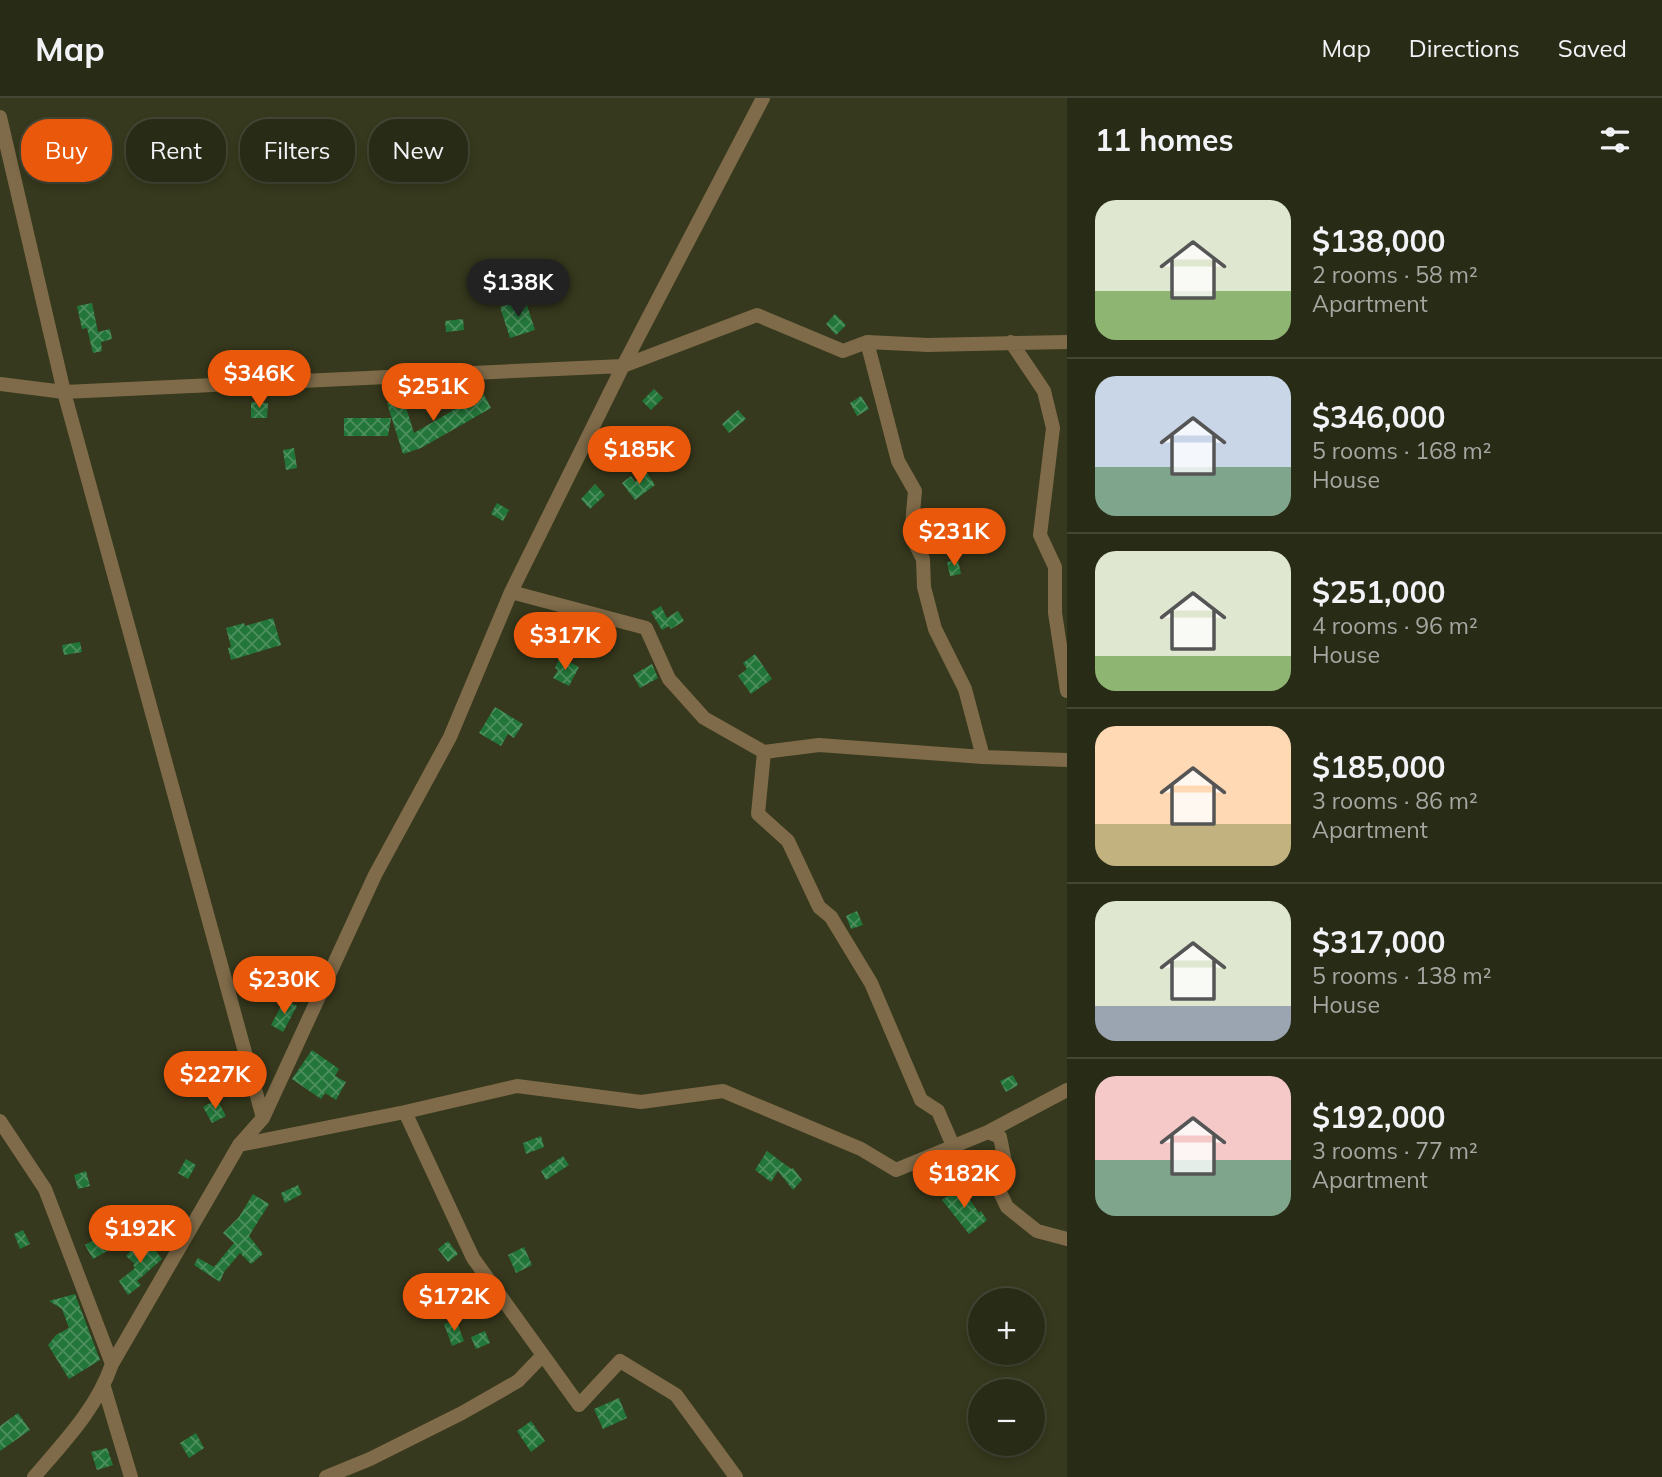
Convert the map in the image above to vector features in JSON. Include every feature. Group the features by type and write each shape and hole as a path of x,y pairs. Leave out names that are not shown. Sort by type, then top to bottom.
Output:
{"street":[{"path":"34,1477 75,1429 104,1387 112,1364 239,1145 263,1118 375,875 450,737 511,593 623,366 763,98"},
{"path":"0,117 64,392 263,1118"},
{"path":"0,384 64,392 623,366 757,315 843,351 867,342 928,345 1067,342"},
{"path":"867,342 898,461 915,491 911,536 923,559 924,587 935,629 965,689 983,757"},
{"path":"1011,342 1044,391 1053,428 1040,535 1055,567 1055,613 1067,691"},
{"path":"511,593 646,628 670,680 704,718 764,752 820,746 1067,760"},
{"path":"764,752 758,814 788,841 819,907 831,917 871,983 921,1100 938,1111 954,1148"},
{"path":"239,1145 405,1112 517,1086 641,1102 723,1091 861,1149 895,1170 954,1148 1067,1090"},
{"path":"405,1112 473,1258 579,1405 620,1361 676,1395 736,1477"},
{"path":"0,1121 45,1189 112,1364"},
{"path":"988,1132 1000,1137 1004,1162 998,1188 1007,1207 1037,1231 1067,1239"},
{"path":"326,1477 370,1460 462,1413 518,1381 543,1355"},
{"path":"104,1387 131,1477"}],"building":[{"path":"525,299 535,330 510,338 500,307"},
{"path":"92,303 98,332 110,329 112,339 101,342 102,351 93,353 87,328 82,329 77,306"},
{"path":"835,314 846,325 836,335 826,324"},
{"path":"463,319 464,330 446,332 445,321"},
{"path":"654,389 663,398 651,410 642,401"},
{"path":"483,393 491,408 421,448 403,454 387,403 403,398 414,433"},
{"path":"861,396 869,409 857,416 850,403"},
{"path":"251,402 268,403 267,418 251,418"},
{"path":"738,410 746,419 729,433 722,424"},
{"path":"344,418 391,418 388,436 344,436"},
{"path":"294,448 297,468 286,470 283,450"},
{"path":"647,473 655,485 635,500 622,483 631,476 635,482"},
{"path":"595,484 605,495 590,509 581,499"},
{"path":"497,503 509,510 503,521 491,514"},
{"path":"958,560 961,574 950,576 947,562"},
{"path":"661,606 667,618 678,611 684,621 671,629 669,626 662,630 651,612"},
{"path":"273,618 281,645 231,660 226,628"},
{"path":"80,642 82,652 64,655 62,645"},
{"path":"755,654 772,679 751,694 738,676 747,669 743,663"},
{"path":"560,657 579,667 569,686 553,678 558,670 555,668"},
{"path":"652,664 658,678 640,688 633,675"},
{"path":"495,707 523,724 514,738 508,734 501,746 479,733"},
{"path":"857,911 863,925 851,929 846,916"},
{"path":"285,999 297,1006 283,1032 271,1025"},
{"path":"312,1050 339,1069 335,1076 346,1082 336,1100 325,1093 321,1099 292,1079"},
{"path":"1013,1075 1018,1085 1006,1092 1000,1081"},
{"path":"217,1099 226,1116 212,1123 203,1107"},
{"path":"541,1136 544,1147 526,1154 523,1143"},
{"path":"767,1151 793,1168 802,1180 793,1190 778,1171 771,1182 755,1170"},
{"path":"563,1156 569,1165 546,1180 541,1171"},
{"path":"186,1159 196,1165 188,1179 178,1173"},
{"path":"86,1171 90,1186 78,1189 74,1175"},
{"path":"298,1185 302,1194 285,1203 281,1193"},
{"path":"961,1187 987,1220 969,1234 942,1200"},
{"path":"253,1194 269,1204 249,1236 263,1254 251,1264 240,1253 224,1272 220,1282 194,1265 198,1258 214,1267 234,1243 223,1233 239,1217"},
{"path":"23,1230 30,1244 20,1249 14,1234"},
{"path":"101,1236 109,1250 93,1259 85,1245"},
{"path":"140,1239 149,1247 151,1245 162,1259 137,1281 141,1285 128,1295 119,1281 135,1268 135,1264 126,1256"},
{"path":"448,1241 458,1254 448,1262 438,1249"},
{"path":"524,1247 532,1265 516,1273 508,1255"},
{"path":"75,1294 100,1360 69,1379 48,1345 56,1335 69,1328 62,1309 49,1301"},
{"path":"456,1320 464,1341 452,1346 444,1324"},
{"path":"485,1331 490,1343 476,1349 471,1337"},
{"path":"619,1398 627,1418 603,1429 594,1409"},
{"path":"18,1413 30,1430 0,1451 0,1426"},
{"path":"531,1421 545,1441 531,1452 517,1431"},
{"path":"196,1433 204,1448 189,1458 180,1443"},
{"path":"107,1448 113,1465 97,1470 91,1452"}]}
